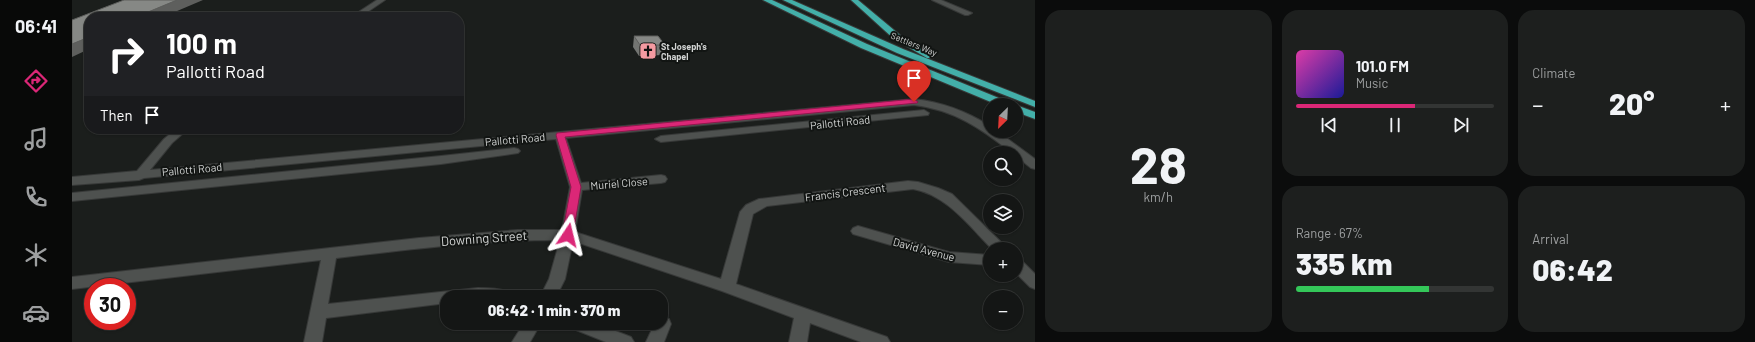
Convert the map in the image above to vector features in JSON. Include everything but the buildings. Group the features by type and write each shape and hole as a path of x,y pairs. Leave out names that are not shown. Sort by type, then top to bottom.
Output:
{"highway":[{"name":"Settlers Way","path":"786,0 888,46 1035,104"},
{"path":"854,0 897,37 915,48 974,77 1035,100"},
{"name":"Settlers Way","path":"768,1 870,48 990,98"},
{"path":"1023,111 1035,116"}],"street":[{"path":"363,12 382,0"},
{"path":"935,4 951,6 968,13"},
{"name":"Pallotti Road","path":"72,181 914,102 944,106 972,118 1035,165"},
{"path":"853,107 867,119"},
{"name":"Pallotti Road","path":"661,139 924,113"},
{"path":"701,122 712,134"},
{"path":"126,191 168,141 177,134"},
{"path":"552,290 558,279 568,235 576,187 560,135"},
{"path":"441,146 441,160"},
{"name":"Pallotti Road","path":"72,197 441,160 514,151"},
{"name":"Muriel Close","path":"576,187 661,179"},
{"name":"Francis Crescent","path":"727,287 748,212 756,205 764,202 908,185 918,186 939,192 947,197 993,242"},
{"name":"David Avenue","path":"858,231 949,257 983,259"},
{"name":"Downing Street","path":"72,283 419,243 518,235 568,235 588,240 727,287 880,342"},
{"path":"313,342 320,312 330,253"},
{"path":"1023,271 1035,283"},
{"path":"320,312 440,298"},
{"path":"798,342 803,314"},
{"path":"522,342 529,330"},
{"path":"595,330 625,342"},
{"path":"655,342 660,330"}],"place":[{"name":"St Joseph's Chapel","path":"648,51"}],"route":[{"path":"568,235 576,187 560,135 914,102"}]}
